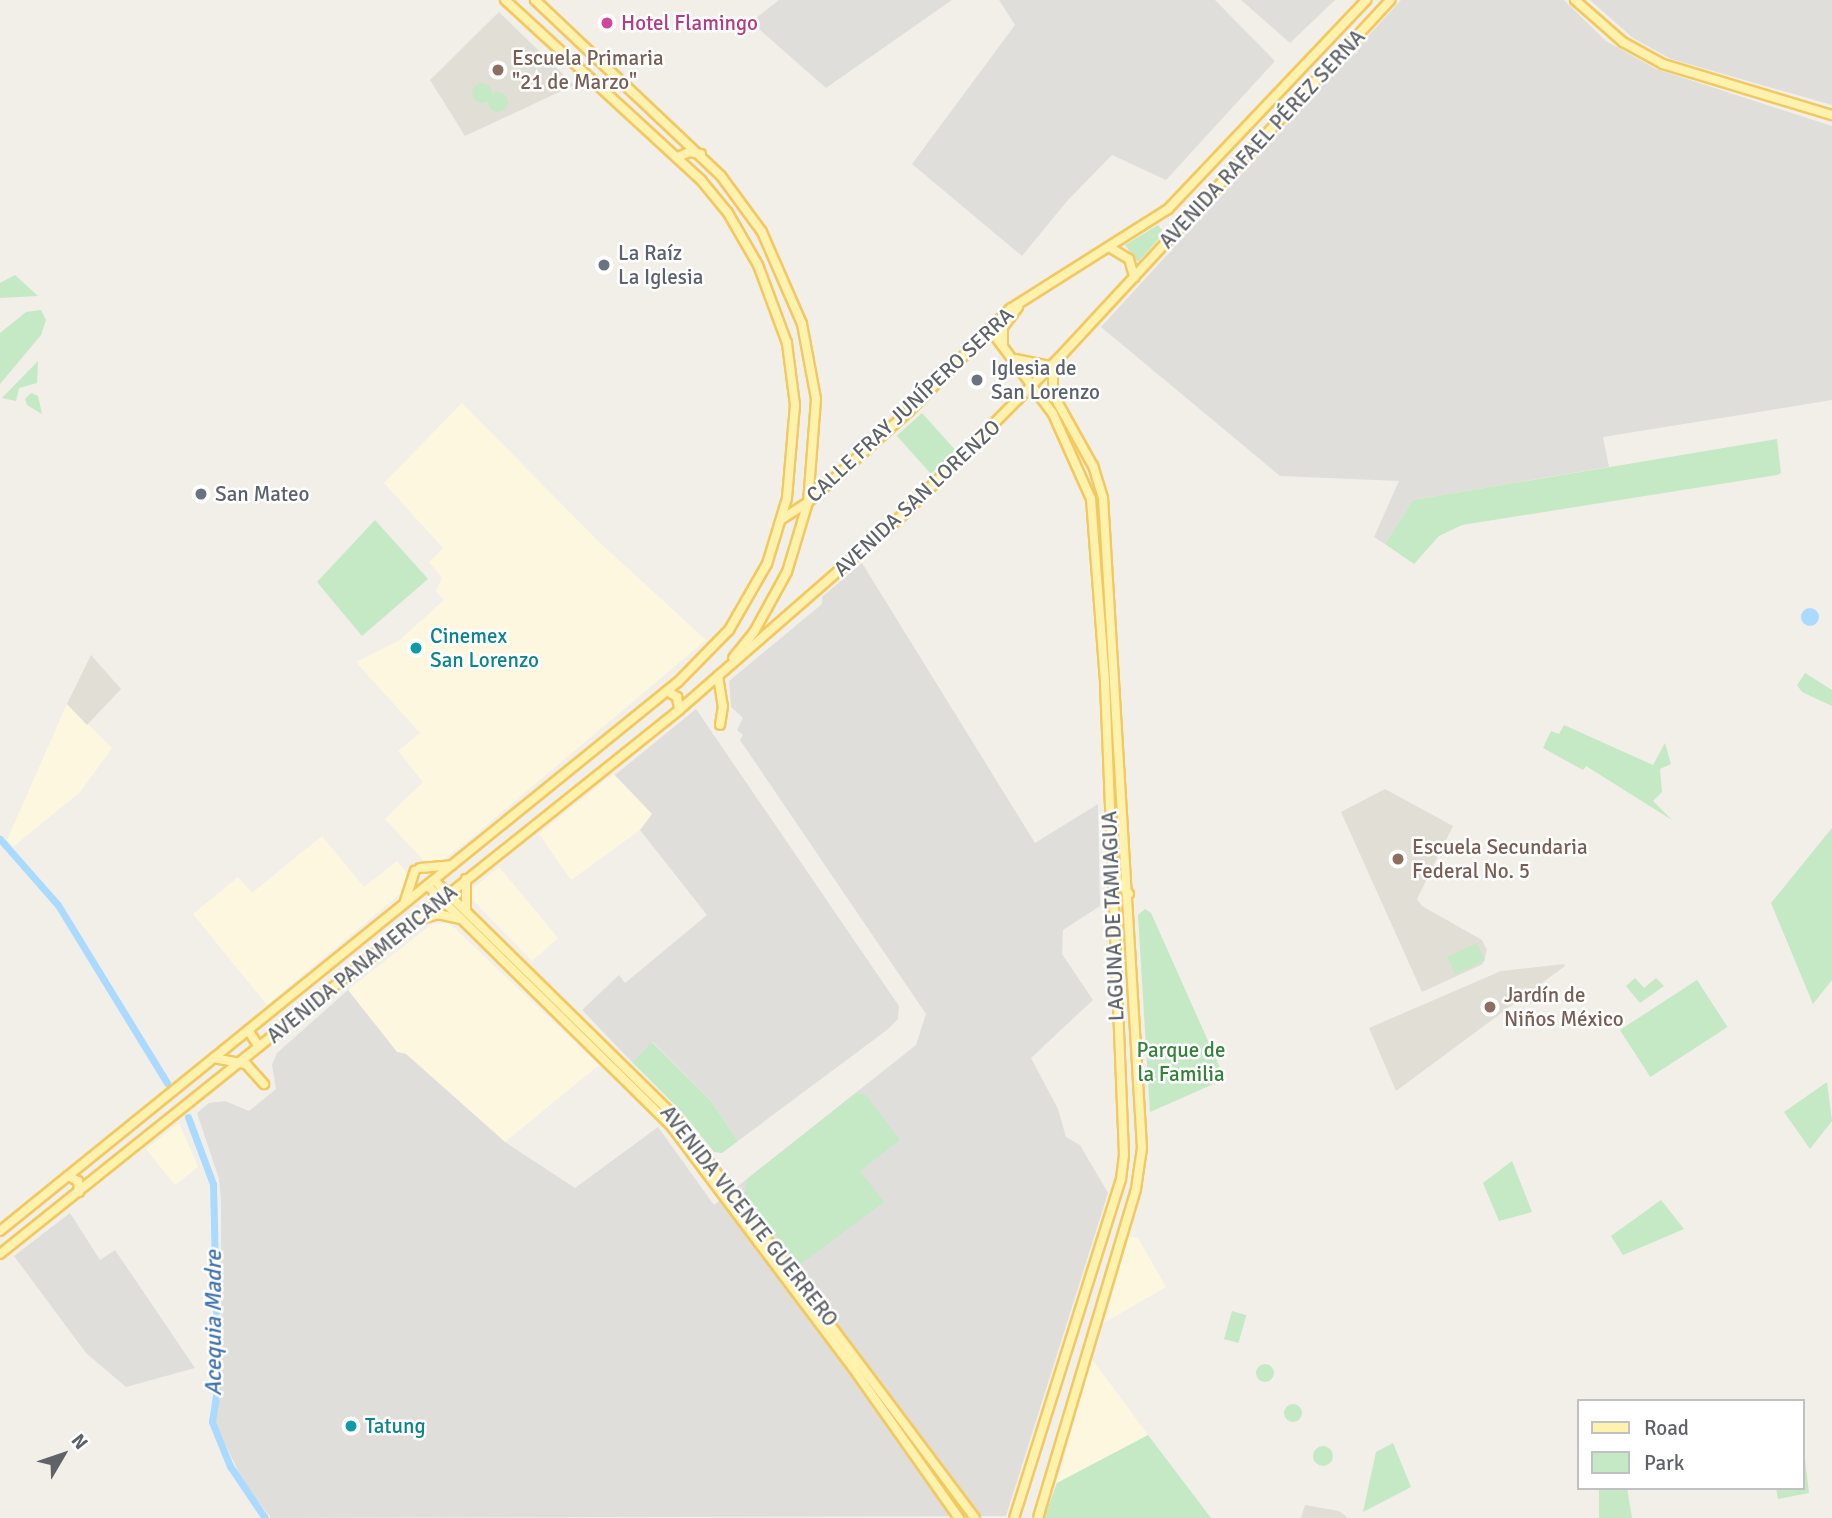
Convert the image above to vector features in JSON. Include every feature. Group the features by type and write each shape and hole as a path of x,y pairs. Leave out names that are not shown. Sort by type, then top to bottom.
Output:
{"main road":[{"name":"AVENIDA PANAMERICANA","path":"0,1231 455,865 689,672 742,611 767,565 782,519 794,430 787,343 768,287 741,233 678,157 505,0"},
{"path":"535,0 701,154 762,232 802,324 816,398 808,502 795,554 777,593 754,632 718,676 723,706 720,725"},
{"name":"AVENIDA RAFAEL PÉREZ SERNA","path":"1109,247 1158,217 1188,190 1366,0"},
{"name":"AVENIDA RAFAEL PÉREZ SERNA","path":"1134,277 1390,0"},
{"path":"1575,0 1623,42 1663,64 1832,115"},
{"path":"659,139 671,142 677,130"},
{"path":"678,157 689,152 701,154"},
{"path":"1109,247 1129,259 1134,277"},
{"name":"CALLE FRAY JUNÍPERO SERRA","path":"782,519 808,502 915,405 989,328 1027,297 1109,247"},
{"name":"AVENIDA SAN LORENZO","path":"718,676 931,489 1134,277"},
{"path":"1003,344 1003,327 1027,297"},
{"name":"LAGUNA DE TAMIAGUA","path":"989,328 1016,359 1073,452 1091,499 1105,682 1123,1167 1014,1517"},
{"path":"1016,359 1052,365"},
{"name":"LAGUNA DE TAMIAGUA","path":"1038,1518 1140,1173 1129,894 1103,498 1093,466 1053,394 1052,365"},
{"name":"AVENIDA PANAMERICANA","path":"2,1252 718,676"},
{"path":"667,691 677,697 679,710"},
{"path":"1111,845 1118,882 1129,894"},
{"path":"401,908 417,869 455,865"},
{"path":"466,879 466,910"},
{"name":"AVENIDA VICENTE GUERRERO","path":"432,883 463,920 671,1128 853,1368 959,1518"},
{"name":"AVENIDA VICENTE GUERRERO","path":"445,896 466,910 674,1116 975,1518"},
{"path":"415,922 438,914 463,920"},
{"path":"248,1030 259,1047"},
{"path":"214,1058 241,1062 264,1084"},
{"path":"68,1176 78,1181 79,1192"}],"shaded area":[{"path":"779,0 952,0 826,88 751,22"},
{"path":"999,0 1215,0 1275,61 1166,180 1112,155 1068,200 1022,256 912,164 1015,25"},
{"path":"1241,0 1335,0 1290,43"},
{"path":"1401,0 1564,0 1606,41 1656,69 1832,126 1832,400 1603,437 1609,467 1413,500 1385,544 1374,537 1399,481 1280,476 1101,327"},
{"path":"1590,0 1832,0 1832,105 1671,59 1633,38"},
{"name":"Escuela Primaria \"21 de Marzo\"","path":"499,12 574,85 465,136 430,80"},
{"path":"462,403 600,543 706,640 470,839 443,860 425,862 385,819 423,782 398,751 420,733 356,662 400,640 444,600 436,591 442,578 429,562 443,548 384,483"},
{"path":"862,563 1035,843 1098,804 1100,906 1063,930 1062,954 1093,1000 1031,1058 1058,1109 1066,1137 1080,1145 1108,1193 1006,1516 271,1518 244,1483 215,1423 221,1384 221,1202 219,1179 197,1113 209,1103 225,1101 249,1111 276,1089 272,1065 277,1053 348,990 397,1052 406,1054 505,1142 575,1188 658,1127 714,1205 916,1045 926,1014 740,740 743,735 737,730 743,718 731,707 729,681 822,604 822,597"},
{"path":"91,655 121,689 87,725 67,704"},
{"path":"67,704 112,748 80,792 13,847 7,840"},
{"path":"696,709 899,1006 898,1019 887,1030 738,1141 711,1101 653,1042 632,1062 582,1010 619,975 625,983 707,915 640,830 652,814 615,775"},
{"path":"613,774 653,814 640,830 571,880 539,834"},
{"name":"Escuela Secundaria Federal No. 5","path":"1385,789 1453,826 1417,899 1422,906 1482,940 1487,950 1483,964 1422,992 1341,812"},
{"path":"322,836 364,887 397,861 406,872 406,889 267,1005 193,914 238,877 252,893"},
{"path":"499,867 558,938 532,961 469,896 472,889"},
{"path":"449,923 599,1065 505,1142 406,1054 397,1052 348,990 432,924"},
{"path":"1565,966 1396,1091 1369,1028 1501,971"},
{"path":"179,1123 198,1167 175,1185 146,1149"},
{"path":"70,1213 100,1260 115,1250 195,1368 126,1387 86,1353 14,1256"},
{"path":"1128,1236 1138,1238 1166,1287 1105,1322"},
{"path":"1092,1359 1148,1435 1057,1483"},
{"path":"1305,1505 1339,1511 1348,1518 1301,1518"}],"green space":[{"path":"482,83 489,86 492,93 489,100 482,103 475,100 472,93 475,86"},
{"path":"498,92 505,95 508,102 505,109 498,112 491,109 488,102 491,95"},
{"path":"1158,225 1164,233 1138,262 1125,245"},
{"path":"15,275 38,296 0,298 0,283"},
{"path":"41,310 46,320 41,335 0,384 0,333 26,312"},
{"path":"38,361 37,383 19,388 16,401 2,398"},
{"path":"31,393 38,396 42,414 27,405 25,399"},
{"path":"922,413 956,451 931,474 897,436"},
{"path":"1777,439 1781,473 1777,475 1462,525 1439,536 1414,564 1385,544 1413,500"},
{"path":"375,520 428,579 362,636 317,582"},
{"path":"1805,673 1832,690 1832,706 1802,692 1797,685"},
{"path":"1564,725 1653,765 1665,743 1671,764 1660,769 1662,792 1653,801 1672,820 1586,766 1583,770 1543,748 1551,731 1559,734"},
{"path":"1832,828 1832,980 1813,1004 1771,903"},
{"name":"Parque de la Familia","path":"1145,909 1151,913 1225,1079 1150,1112 1138,915"},
{"path":"1477,943 1485,960 1455,974 1447,957"},
{"path":"1635,978 1644,988 1656,978 1664,986 1640,1003 1626,986"},
{"path":"1697,980 1727,1027 1650,1077 1620,1030"},
{"path":"652,1042 711,1101 738,1141 722,1153 714,1152 682,1112 632,1062"},
{"path":"1827,1082 1832,1121 1810,1149 1784,1112"},
{"path":"856,1093 866,1095 900,1140 860,1171 884,1202 799,1265 745,1196 747,1179"},
{"path":"1512,1161 1532,1212 1499,1221 1483,1183"},
{"path":"1661,1200 1684,1229 1623,1255 1611,1236"},
{"path":"1232,1311 1246,1315 1238,1343 1224,1339"},
{"path":"1261,1364 1269,1364 1274,1373 1272,1380 1261,1382 1256,1377 1256,1369"},
{"path":"1293,1404 1299,1407 1302,1413 1299,1419 1293,1422 1287,1419 1284,1413 1287,1407"},
{"path":"1148,1435 1211,1518 1044,1518 1057,1483"},
{"path":"1393,1443 1411,1487 1363,1512 1376,1452"},
{"path":"1323,1446 1330,1449 1333,1456 1330,1463 1323,1466 1316,1463 1313,1456 1316,1449"},
{"path":"1804,1451 1809,1493 1778,1499 1776,1490 1804,1490"},
{"path":"1599,1490 1627,1490 1632,1518 1599,1518"}],"water":[{"path":"1810,608 1816,611 1819,617 1816,623 1810,626 1804,623 1801,617 1804,611"}],"waterway":[{"name":"Acequia Madre","path":"0,839 58,905 167,1083"},
{"name":"Acequia Madre","path":"188,1117 213,1184 218,1382 212,1422 230,1466 265,1518"}],"place":[{"name":"Hotel Flamingo","path":"607,23"},
{"name":"Escuela Primaria \"21 de Marzo\"","path":"498,70"},
{"name":"La Raíz La Iglesia","path":"604,265"},
{"name":"Iglesia de San Lorenzo","path":"977,380"},
{"name":"San Mateo","path":"201,494"},
{"name":"Cinemex San Lorenzo","path":"416,648"},
{"name":"Escuela Secundaria Federal No. 5","path":"1398,859"},
{"name":"Jardín de Niños México","path":"1490,1007"},
{"name":"Tatung","path":"351,1426"}]}
